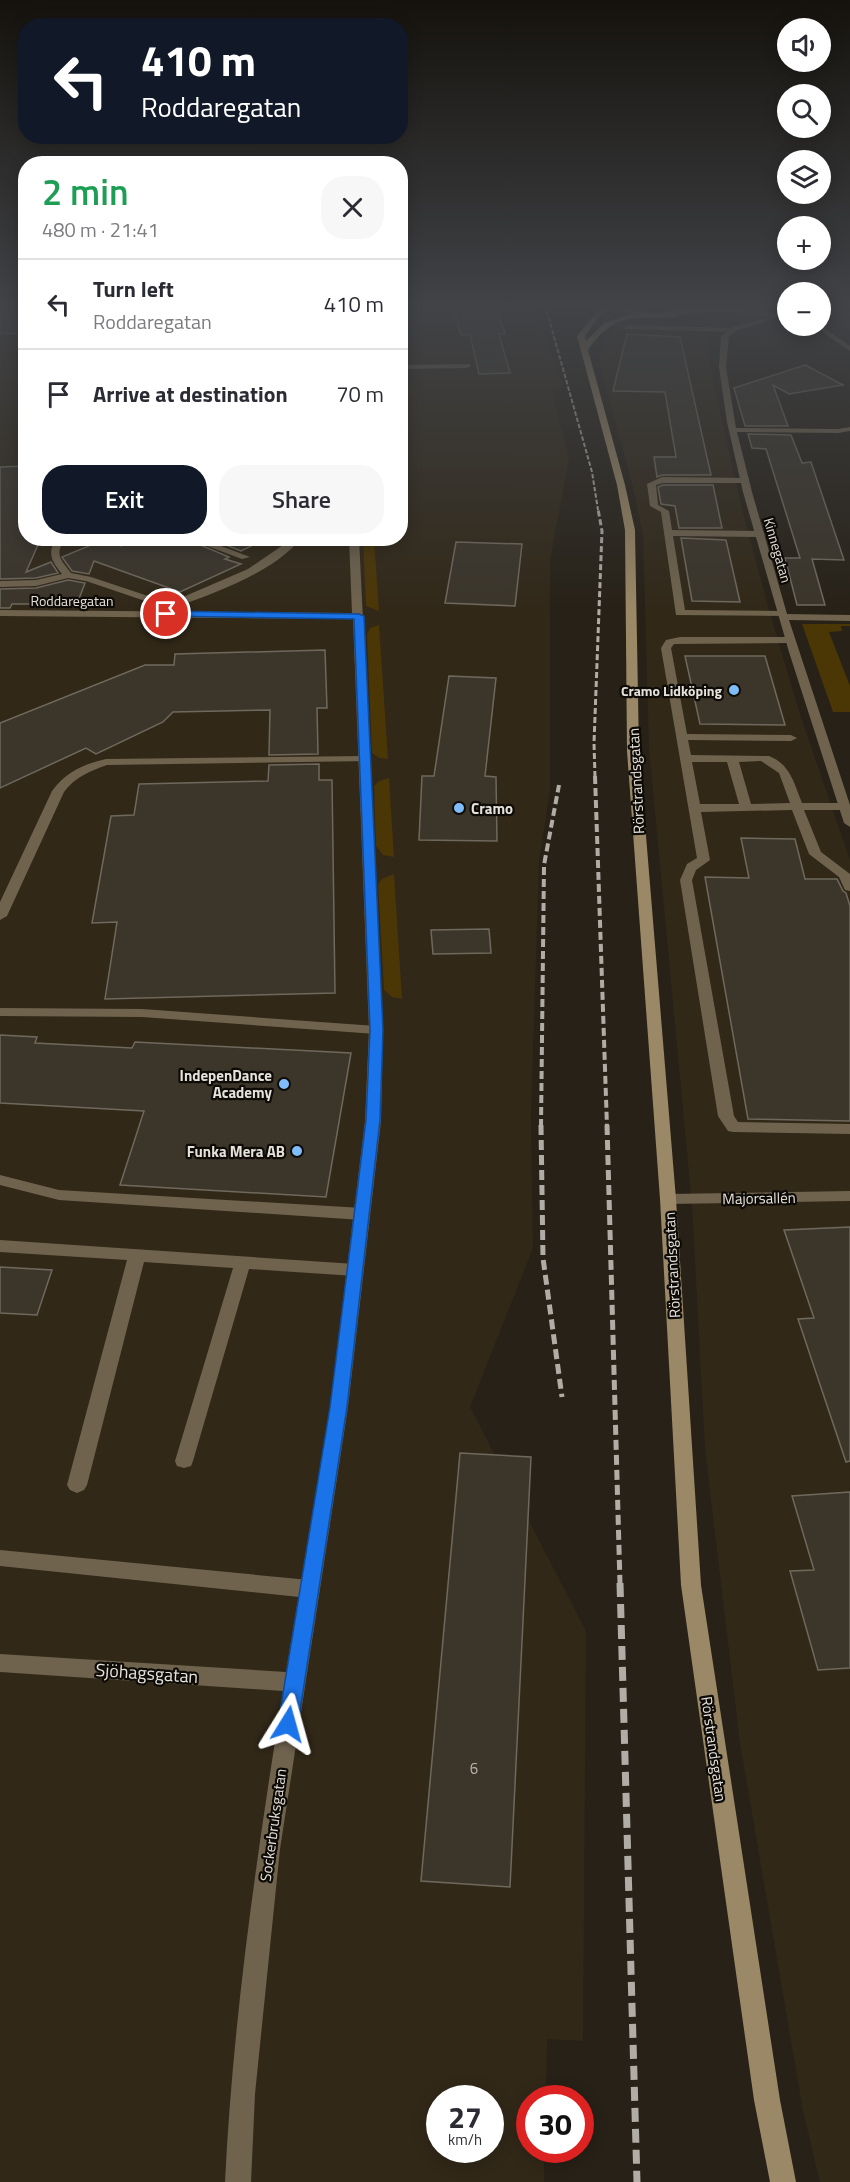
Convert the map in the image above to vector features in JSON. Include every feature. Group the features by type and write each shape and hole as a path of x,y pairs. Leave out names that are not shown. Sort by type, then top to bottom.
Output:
{"main road":[{"name":"Rörstrandsgatan","path":"600,407 630,530 633,751 668,1199 691,1585 767,2100 783,2182"}],"street":[{"name":"Kinnegatan","path":"729,407 782,616 850,823"},
{"path":"734,430 838,431 850,429"},
{"path":"838,431 850,438"},
{"path":"746,480 655,481 651,484 654,506 665,511 680,613 850,618"},
{"path":"668,532 760,534"},
{"path":"56,546 55,558 68,575"},
{"path":"213,546 245,557"},
{"path":"0,584 36,583 68,575 88,579 168,610 256,566 288,546"},
{"name":"Sockerbruksgatan","path":"238,2182 242,2094 253,1976 294,1682 339,1407 373,1120 376,1030 355,546"},
{"name":"Roddaregatan","path":"0,613 168,610 359,616"},
{"path":"790,640 670,642 666,648 704,860 695,863 688,870 686,880 726,1116 733,1127 850,1129"},
{"path":"682,737 791,738"},
{"path":"732,758 746,808"},
{"path":"0,916 58,791 67,777 83,770 106,762 365,759"},
{"path":"686,759 770,760 784,772 815,854 844,875 850,887"},
{"path":"695,808 844,807"},
{"path":"0,1012 142,1013 376,1030"},
{"path":"0,1180 59,1195 362,1214"},
{"name":"Majorsallén","path":"668,1199 850,1196"},
{"path":"0,1246 355,1270"},
{"path":"76,1485 137,1255"},
{"path":"184,1461 243,1262"},
{"path":"0,1558 309,1589"},
{"name":"Sjöhagsgatan","path":"0,1663 294,1682"}],"shaded area":[{"path":"0,407 18,407 18,546 408,546 408,407 556,407 569,459 550,560 550,791 539,861 531,1116 533,1248 470,1407 586,1631 583,2041 547,2039 546,2085 516,2085 516,2163 544,2163 544,2182 0,2182"},
{"path":"611,407 719,407 743,513 771,617 800,714 850,860 850,2182 820,2182 803,2111 740,1743 705,1449 692,1205 649,748 643,535"},
{"path":"363,546 374,546 379,611 366,606"},
{"path":"802,624 850,624 850,626 841,626 842,631 829,632 850,686 850,712 833,712"},
{"path":"379,625 388,759 379,758 372,753 367,634 370,628"},
{"path":"389,778 394,857 383,855 376,846 374,786 379,781"},
{"path":"394,874 402,999 392,997 384,990 378,884 382,879"}],"building":[{"path":"668,407 696,407 711,475 662,475 657,477 654,457 676,457"},
{"path":"739,407 781,407 788,426 745,426"},
{"path":"748,434 791,435 802,463 811,462 844,560 812,559 825,605 797,605 785,558 800,558 766,449 752,448"},
{"path":"18,466 18,546 37,546 26,572 51,562 58,573 36,578 0,579 0,467"},
{"path":"663,485 713,485 722,528 679,528 675,506 661,504 658,487"},
{"path":"681,538 726,540 740,602 692,601"},
{"path":"456,542 522,544 515,606 445,603"},
{"path":"89,546 203,546 229,557 225,559 241,564 180,592 94,561 89,574 72,571 62,557"},
{"path":"228,546 251,546 241,551"},
{"path":"68,580 85,583 77,604 12,604 10,608 0,608 0,589 36,588"},
{"path":"325,650 327,708 317,708 318,754 269,755 270,710 173,712 163,722 96,754 86,748 0,788 0,723 145,665 174,665 175,654"},
{"name":"Cramo Lidköping","path":"685,656 765,656 785,725 700,724"},
{"path":"449,676 496,678 485,776 496,777 497,841 419,840 422,776 434,776"},
{"path":"319,764 319,780 332,780 335,993 105,999 117,922 92,923 111,816 134,815 139,784 268,781 269,765"},
{"path":"741,838 795,839 805,879 837,879 846,893 850,906 850,1121 748,1119 705,877 749,878"},
{"path":"489,929 491,953 433,954 431,930"},
{"path":"0,1035 37,1037 35,1043 132,1048 135,1042 351,1053 326,1197 120,1185 144,1111 0,1103"},
{"path":"850,1227 850,1461 846,1462 798,1319 814,1318 784,1230"},
{"path":"0,1267 52,1270 37,1315 0,1313"},
{"path":"460,1453 531,1457 510,1887 421,1881"},
{"path":"850,1492 850,1668 818,1670 790,1571 814,1570 792,1496"}],"railway":[{"path":"574,407 592,472 598,510"},
{"path":"595,777 594,743 602,531 598,509"},
{"path":"595,776 607,1127"},
{"path":"541,1126 544,865 559,785"},
{"path":"607,1125 620,1584"},
{"path":"541,1126 543,1258 562,1397"},
{"path":"620,1583 637,2182"}],"place":[{"name":"Cramo Lidköping","path":"734,690"},
{"name":"Cramo","path":"459,808"},
{"name":"IndepenDance Academy","path":"284,1084"},
{"name":"Funka Mera AB","path":"297,1151"}],"route":[{"path":"166,614 359,616 376,1030 373,1120 339,1407 288,1724"}]}
